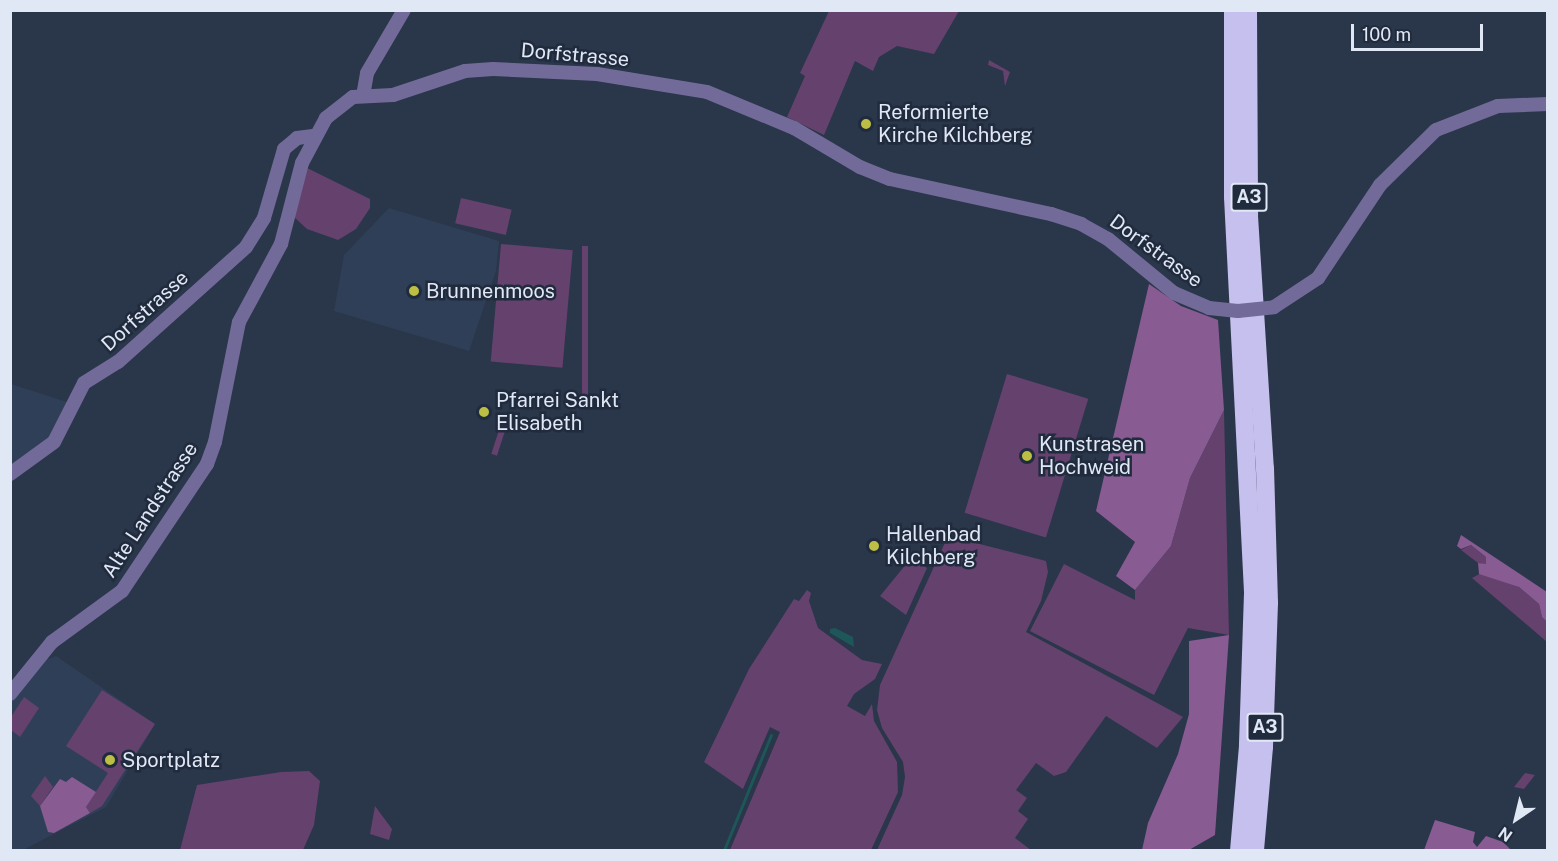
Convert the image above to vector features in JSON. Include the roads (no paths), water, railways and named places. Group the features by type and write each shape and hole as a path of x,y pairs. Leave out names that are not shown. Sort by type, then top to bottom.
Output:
{"highway":[{"name":"A3","path":"1233,10 1233,196 1252,559 1251,680 1239,850"},
{"name":"A3","path":"1248,10 1249,216 1269,582 1265,726 1255,850"},
{"path":"1232,850 1243,806"}],"street":[{"path":"363,96 367,73 404,10"},
{"name":"Dorfstrasse","path":"10,474 54,442 84,383 118,362 246,247 264,218 284,149 297,138 313,136 339,105 363,96 393,95 465,71 494,69 597,74 707,92 794,128 860,167 890,179 1051,214 1081,224 1108,239 1174,292 1209,308 1238,311 1274,307 1318,278 1380,184 1436,130 1498,106 1548,104"},
{"name":"Alte Landstrasse","path":"10,694 52,642 122,591 207,464 215,442 239,322 281,244 297,177 313,136"}],"waterway":[{"path":"724,850 771,735"}],"place":[{"name":"Reformierte Kirche Kilchberg","path":"866,124"},
{"name":"Brunnenmoos","path":"414,291"},
{"name":"Pfarrei Sankt Elisabeth","path":"484,412"},
{"name":"Kunstrasen Hochweid","path":"1027,456"},
{"name":"Hallenbad Kilchberg","path":"874,546"},
{"name":"Sportplatz","path":"110,760"}]}
